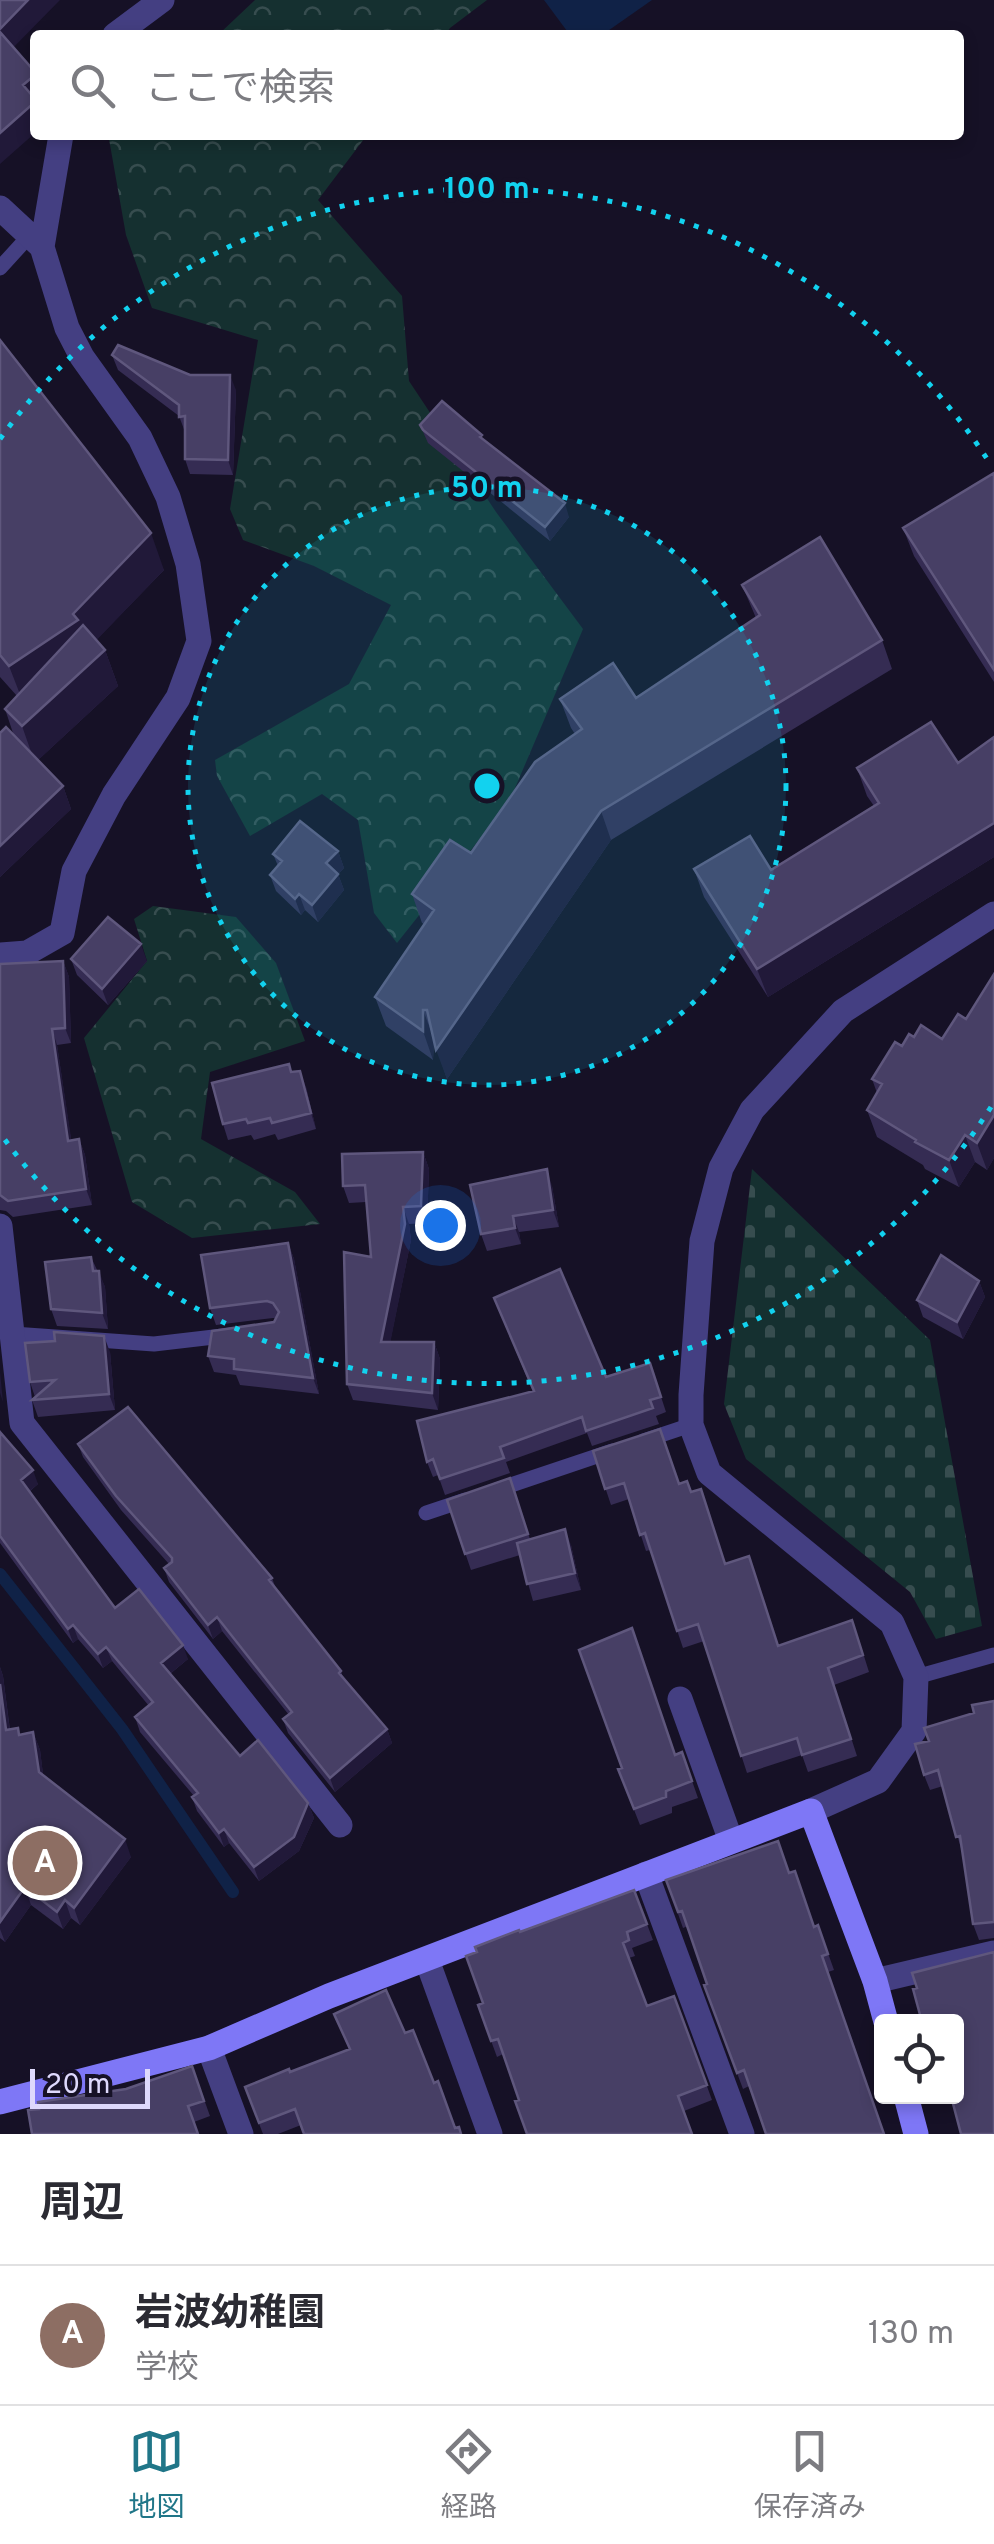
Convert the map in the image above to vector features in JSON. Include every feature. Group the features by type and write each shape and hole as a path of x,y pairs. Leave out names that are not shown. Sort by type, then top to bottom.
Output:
{"street":[{"path":"122,30 162,0"},
{"path":"36,241 60,140"},
{"path":"0,208 36,241 67,328 82,357 140,438 168,497 188,564 199,641 178,698 114,795 74,871 62,933 27,952 0,955"},
{"path":"0,2102 209,2048 329,1996 811,1812 878,1780 914,1731 916,1677 892,1622 709,1472 692,1425 691,1395 702,1241 721,1168 752,1110 843,1011 994,914"},
{"path":"0,1226 22,1423 340,1824"},
{"path":"680,1699 731,1841"},
{"path":"811,1812 884,2014"},
{"path":"646,1874 742,2134"},
{"path":"875,1981 994,1953"},
{"path":"427,1960 490,2134"},
{"path":"209,2048 241,2134"},
{"path":"908,2104 916,2134"}],"lane":[{"path":"0,268 36,241"},
{"path":"14,1334 154,1344 240,1334"},
{"path":"426,1514 692,1425"},
{"path":"916,1677 994,1655"}],"green space":[{"path":"255,0 487,0 449,30 223,30"},
{"path":"109,140 363,140 318,200 402,296 409,381 496,512 583,629 509,802 397,943 374,913 358,820 322,794 250,836 217,776 215,760 349,684 391,605 314,566 243,540 230,509 258,340 152,308 126,235"},
{"path":"153,906 236,917 276,963 305,1041 210,1072 201,1139 295,1192 320,1224 192,1238 132,1202 84,1038 147,961 134,919"},
{"path":"752,1169 930,1340 982,1626 936,1639 910,1592 746,1459 724,1404"}],"water":[{"path":"544,0 652,0 609,30 566,30"}],"building":[{"path":"0,0 28,0 0,29"},
{"path":"0,32 30,66 30,79 23,85 30,93 30,106 0,133"},
{"path":"0,340 151,533 73,614 78,620 9,666 0,655"},
{"path":"118,345 190,375 230,375 228,460 185,459 185,416 179,417 179,405 112,355"},
{"path":"442,401 480,437 565,503 545,527 423,430 420,425"},
{"path":"994,473 994,670 903,528"},
{"path":"820,537 882,640 601,811 436,1050 427,1010 423,1010 423,1031 375,997 434,910 412,894 450,840 471,853 535,762 582,729 560,699 613,663 636,698 760,615 742,585"},
{"path":"83,625 105,650 22,726 5,709"},
{"path":"931,722 958,763 994,737 994,823 757,969 694,869 750,836 771,870 879,803 857,768"},
{"path":"6,727 63,786 0,846 0,733"},
{"path":"300,821 338,851 326,863 338,874 312,905 299,894 295,899 270,875 282,861 273,854"},
{"path":"108,917 141,944 102,989 71,959"},
{"path":"63,961 65,1028 52,1029 68,1141 79,1139 86,1189 8,1201 0,1195 0,964"},
{"path":"994,974 994,1115 977,1143 965,1135 949,1160 867,1110 882,1084 872,1079 895,1042 902,1046 921,1025 942,1039 958,1014 966,1019"},
{"path":"289,1064 291,1072 300,1071 311,1113 272,1123 270,1118 223,1124 212,1083"},
{"path":"423,1152 421,1206 403,1207 405,1224 381,1342 434,1342 432,1393 347,1384 344,1252 371,1257 365,1185 343,1186 342,1154"},
{"path":"547,1169 553,1210 513,1216 515,1228 481,1234 470,1185"},
{"path":"288,1243 313,1378 234,1369 234,1359 208,1356 212,1331 274,1322 279,1312 267,1301 210,1308 201,1255"},
{"path":"941,1255 979,1281 957,1322 917,1300"},
{"path":"91,1257 93,1271 99,1271 102,1313 51,1309 45,1262"},
{"path":"560,1269 606,1377 650,1363 661,1397 650,1400 653,1408 586,1431 582,1417 500,1447 504,1458 440,1479 433,1459 427,1462 417,1421 534,1391 494,1298"},
{"path":"54,1332 104,1336 109,1394 32,1400 55,1380 30,1382 25,1343 55,1341"},
{"path":"128,1407 272,1578 269,1580 339,1673 387,1729 330,1778 283,1719 292,1712 217,1617 208,1625 164,1568 172,1558 116,1496 78,1444"},
{"path":"660,1429 679,1484 687,1481 691,1492 701,1489 725,1564 749,1556 778,1646 852,1620 863,1655 828,1668 851,1739 802,1755 797,1738 741,1756 698,1624 677,1631 624,1483 605,1489 593,1451"},
{"path":"0,1432 33,1470 21,1480 115,1608 139,1589 183,1645 161,1663 240,1756 258,1740 308,1803 294,1837 254,1867 224,1829 219,1833 192,1797 198,1793 135,1717 153,1702 106,1647 98,1654 73,1625 68,1629 0,1536"},
{"path":"510,1478 528,1534 465,1554 447,1500"},
{"path":"565,1529 575,1573 527,1584 517,1543"},
{"path":"632,1628 675,1755 682,1752 692,1781 666,1791 666,1797 634,1809 579,1650"},
{"path":"0,1684 6,1730 18,1728 19,1735 33,1732 39,1772 125,1839 74,1908 65,1900 57,1912 25,1887 0,1922"},
{"path":"994,1701 994,1922 973,1924 960,1836 956,1837 938,1770 924,1775 915,1744 929,1741 924,1728 974,1713 972,1705"},
{"path":"778,1841 789,1873 795,1871 814,1927 818,1925 828,1954 822,1956 884,2134 766,2134 744,2070 737,2073 682,1911 678,1912 666,1880"},
{"path":"634,1890 647,1924 627,1932 629,1940 623,1943 647,2006 674,1996 707,2085 678,2096 692,2134 527,2134 498,2039 491,2041 478,2005 483,2003 466,1956 477,1952 475,1947"},
{"path":"994,1952 994,2134 961,2134 953,2104 964,2104 964,2014 920,2014 912,1973"},
{"path":"386,1990 405,2033 413,2030 434,2083 438,2081 455,2128 459,2127 461,2134 304,2134 295,2109 259,2123 245,2087 350,2049 334,2014"},
{"path":"192,2066 204,2101 188,2106 198,2134 32,2134 28,2110 39,2109 38,2102 126,2089"}],"waterway":[{"path":"0,1574 122,1729 233,1892"}],"place":[{"name":"岩波幼稚園","path":"45,1863"}]}
